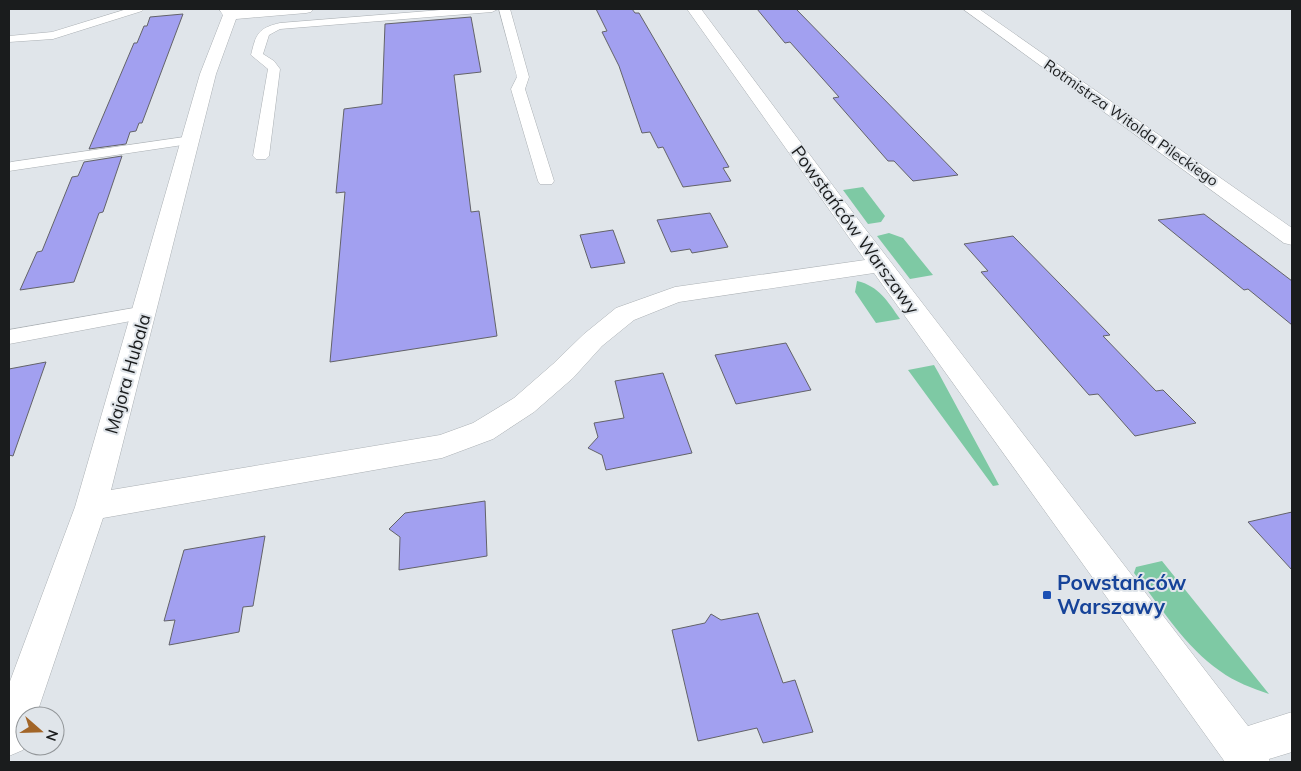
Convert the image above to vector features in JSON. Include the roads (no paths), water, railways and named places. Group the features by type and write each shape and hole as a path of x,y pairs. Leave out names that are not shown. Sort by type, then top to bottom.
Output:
{"street":[{"path":"228,12 306,9"},
{"name":"Powstańców Warszawy","path":"694,9 880,266 1246,755"},
{"name":"Rotmistrza Witolda Pileckiego","path":"970,9 1292,238"},
{"name":"Majora Hubala","path":"9,736 18,688 91,507 146,312 208,74 228,12"},
{"path":"91,507 442,446 483,431 524,405 563,371 592,340 625,314 675,295 880,266"},
{"path":"1246,755 1292,732"}],"lane":[{"path":"9,39 53,35 138,9"},
{"path":"306,24 316,9"},
{"path":"261,156 274,69 257,55 261,35 271,28 492,9"},
{"path":"504,9 523,76 518,89 546,182"},
{"path":"11,167 191,140"},
{"path":"9,337 146,312"}],"place":[{"name":"Powstańców Warszawy","path":"1047,595"}]}
